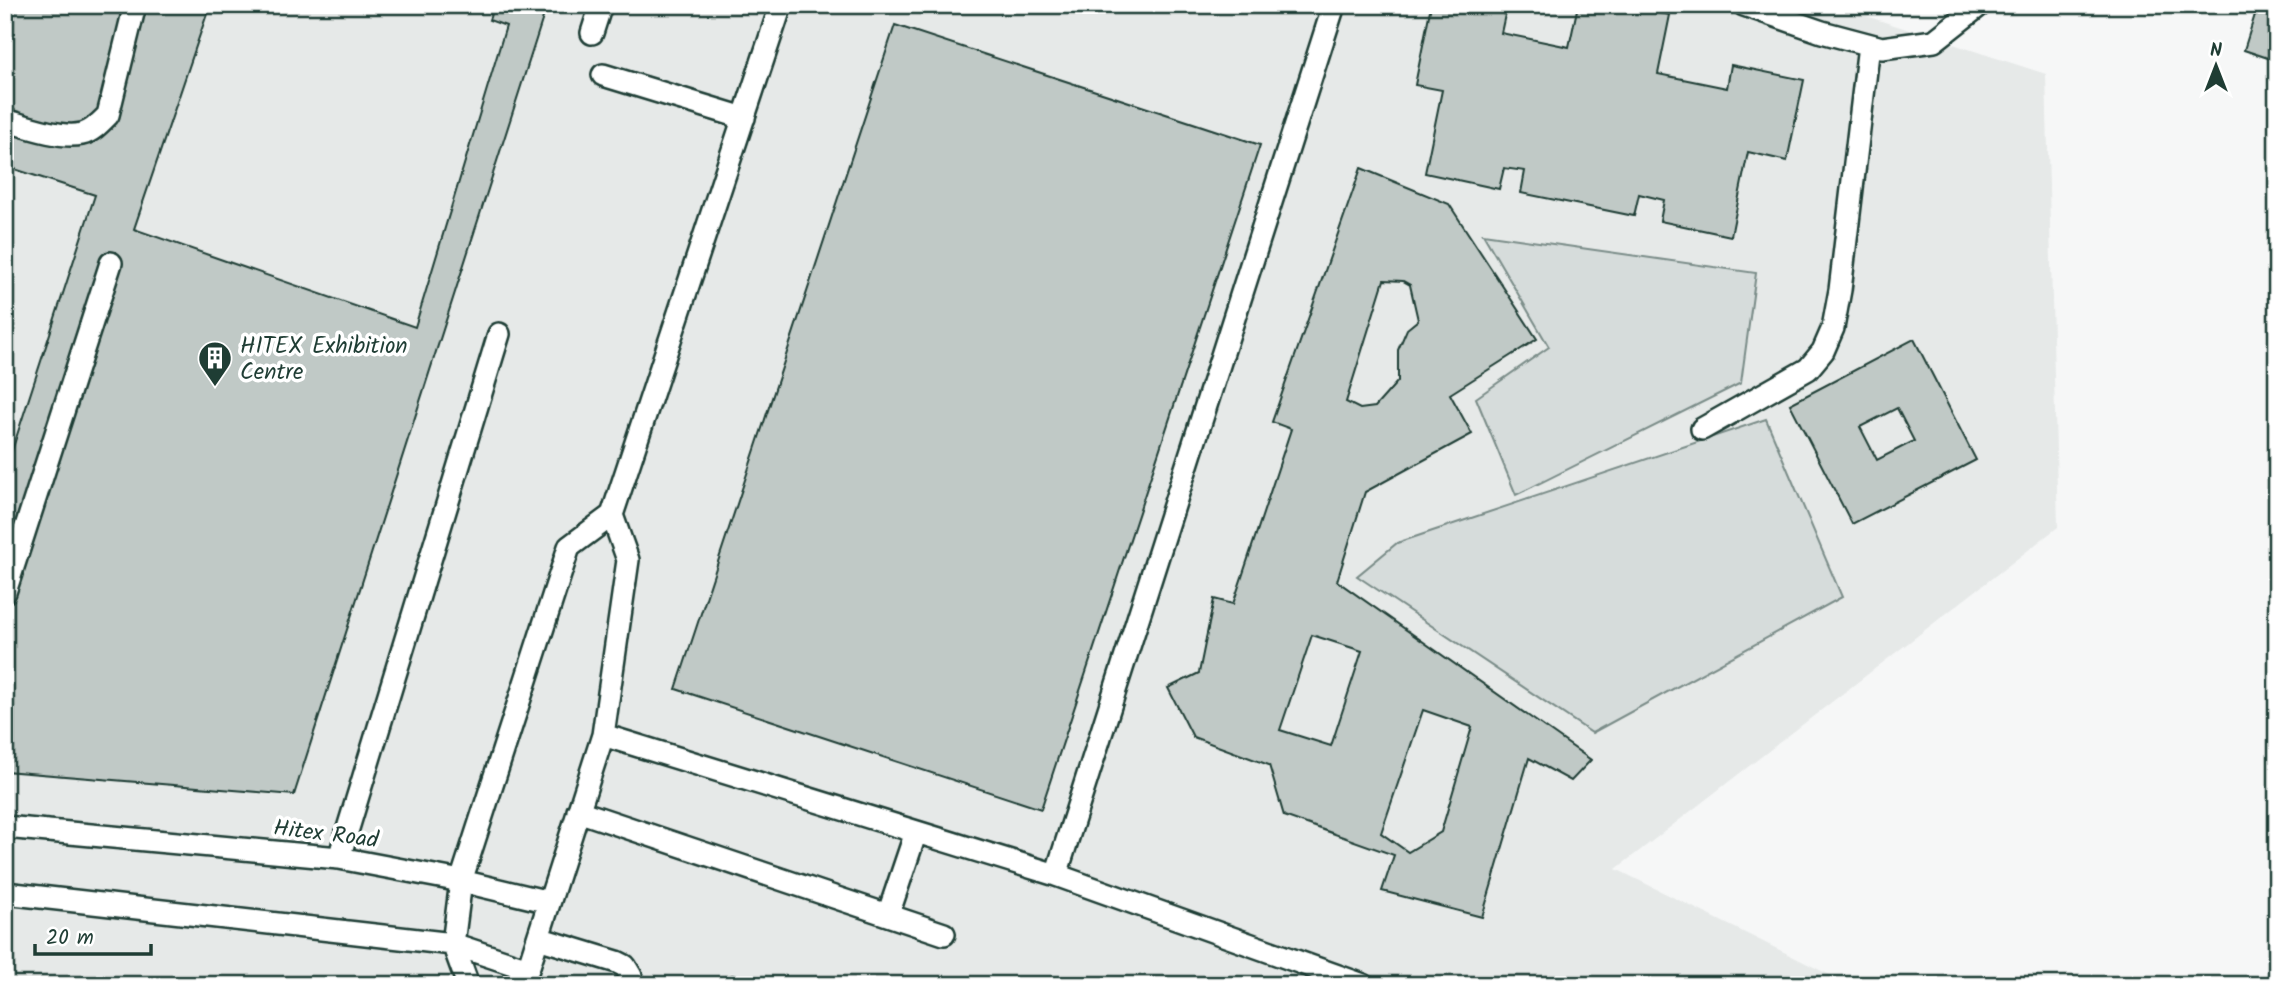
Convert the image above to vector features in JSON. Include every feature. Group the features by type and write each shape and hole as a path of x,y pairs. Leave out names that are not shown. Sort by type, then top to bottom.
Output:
{"lane":[{"path":"5,120 49,132 82,134 95,127 108,115 135,5"},
{"path":"592,33 601,5"},
{"path":"468,985 453,944 461,881 569,547 612,515 781,5"},
{"path":"1056,875 1334,5"},
{"path":"1744,5 1822,32 1882,48 1934,41 1980,5"},
{"path":"1702,429 1808,369 1823,351 1833,328 1840,290 1869,45"},
{"path":"603,75 744,118"},
{"path":"5,592 111,263"},
{"path":"340,858 499,334"},
{"path":"5,893 453,944 524,977 603,735 628,560 612,515"},
{"path":"603,735 1056,875 1363,985"},
{"path":"578,811 944,933"},
{"name":"Hitex Road","path":"5,827 340,858 461,881 549,902"},
{"path":"888,915 916,832"},
{"path":"538,938 617,961 625,966 631,975 628,985"}],"shaded area":[{"path":"5,5 1832,5 2046,74 2058,527 1616,869 1850,985 5,985"},
{"path":"1483,234 1756,273 1741,383 1516,495 1476,398 1549,347"},
{"path":"1766,419 1842,597 1592,733 1357,576 1397,543"}],"building":[{"name":"HITEX Exhibition Centre","path":"5,5 547,5 294,795 5,771"},
{"path":"210,5 494,5 489,20 506,26 415,327 134,229"},
{"path":"1431,5 1487,5 1506,10 1501,33 1569,47 1578,5 1620,5 1670,15 1658,74 1727,88 1731,65 1804,80 1787,161 1748,152 1731,236 1660,221 1664,200 1639,194 1634,216 1521,193 1525,171 1504,168 1499,189 1425,173 1442,90 1415,85"},
{"path":"2258,5 2277,5 2277,61 2244,50"},
{"path":"895,25 1260,145 1041,809 676,689"},
{"path":"5,166 95,195 5,472"},
{"path":"1361,168 1449,204 1537,339 1450,394 1472,434 1365,492 1337,581 1591,760 1571,781 1529,758 1482,917 1382,891 1394,855 1284,816 1269,765 1193,737 1168,688 1199,673 1214,599 1233,604 1291,429 1272,422","holes":["1384,280 1403,281 1410,285 1418,320 1407,329 1398,350 1398,381 1375,407 1360,409 1346,402","1312,635 1362,651 1331,746 1280,730","1423,710 1472,727 1441,832 1408,852 1381,833"]},
{"path":"1914,339 1976,460 1852,524 1790,404","holes":["1897,408 1914,441 1877,460 1860,427"]},
{"path":"732,975 760,985 711,985"}],"place":[{"name":"HITEX Exhibition Centre","path":"215,388"}]}
